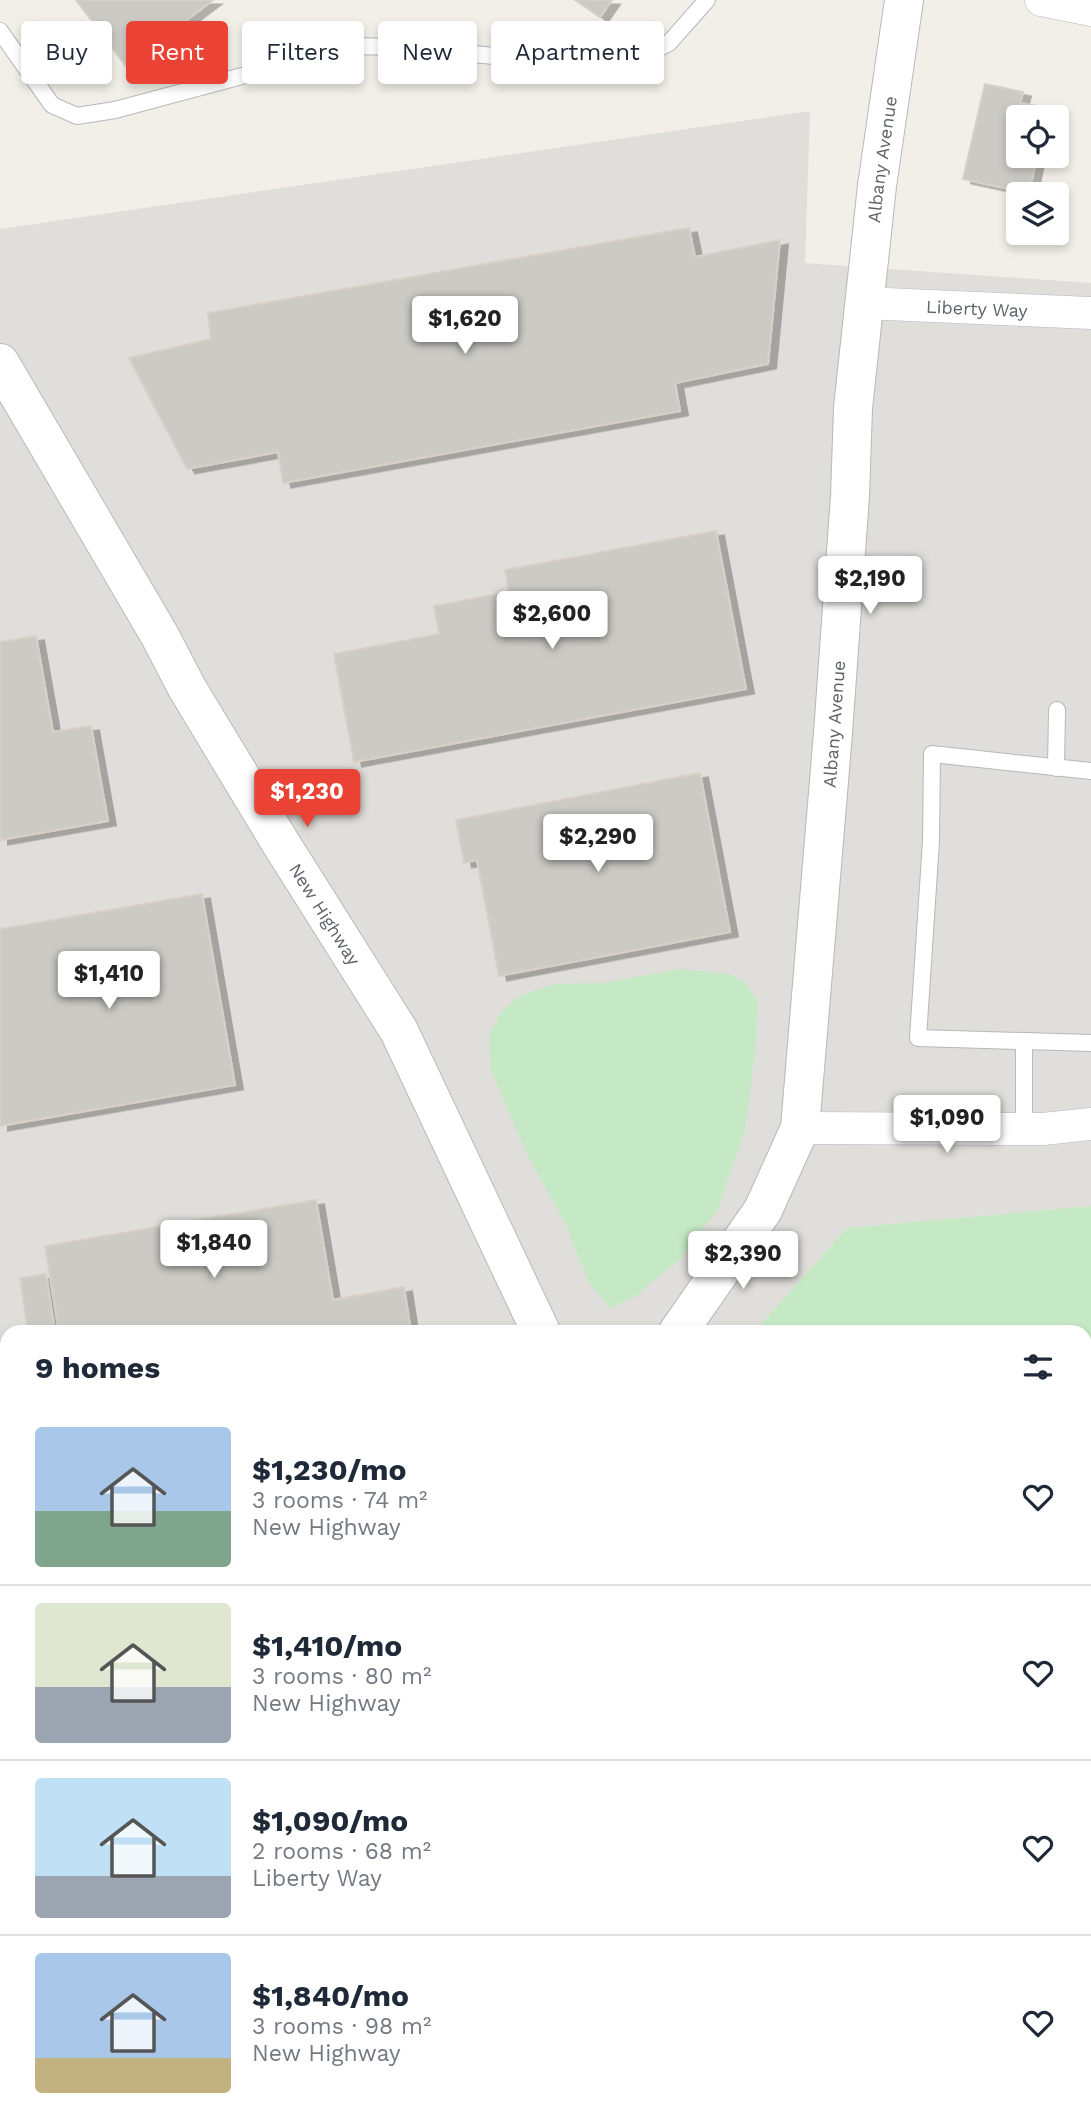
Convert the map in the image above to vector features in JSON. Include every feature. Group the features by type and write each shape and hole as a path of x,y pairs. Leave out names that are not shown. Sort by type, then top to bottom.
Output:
{"street":[{"name":"Albany Avenue","path":"683,1325 763,1210 800,1128 832,747 850,496 853,408 877,186 904,0"},
{"path":"1041,0 1091,10"},
{"name":"Liberty Way","path":"863,303 1091,313"},
{"name":"New Highway","path":"0,363 160,636 201,712 399,1031 538,1325"},
{"path":"800,1128 1024,1129 1091,1124"}],"lane":[{"path":"0,31 52,105 77,116 115,110 354,46 394,47 584,64 639,58 669,43 707,0"},
{"path":"1056,768 1057,710"},
{"path":"1091,771 932,754 932,841 918,1038 1091,1043"},
{"path":"1024,1042 1024,1129"}],"shaded area":[{"path":"810,111 805,263 1091,283 1091,1206 847,1228 760,1325 0,1325 0,229"}],"green space":[{"path":"680,969 730,974 745,982 757,1001 756,1044 745,1130 718,1209 681,1258 636,1296 610,1308 589,1283 565,1223 526,1152 491,1070 489,1035 502,1011 522,995 554,984 605,983"},
{"path":"1091,1206 1091,1325 760,1325 847,1228"}],"building":[{"path":"76,0 213,0 185,21 126,21 126,66 112,48 112,21 92,21"},
{"path":"575,0 612,0 600,17"},
{"path":"985,84 1023,92 1020,103 1031,105 1006,105 1006,168 1034,168 1031,182 1006,182 1006,188 963,179"},
{"path":"689,228 695,257 780,240 768,364 675,383 680,411 283,483 278,452 187,469 129,358 211,339 208,313"},
{"path":"716,531 746,689 354,762 334,654 439,634 434,606 509,592 505,570"},
{"path":"36,636 53,732 91,726 108,821 0,840 0,642"},
{"path":"700,773 730,932 499,976 477,860 464,863 456,820"},
{"path":"202,894 235,1085 0,1126 0,929"},
{"path":"316,1200 333,1300 404,1287 410,1325 58,1325 45,1246"},
{"path":"46,1274 54,1325 27,1325 20,1278"}]}
